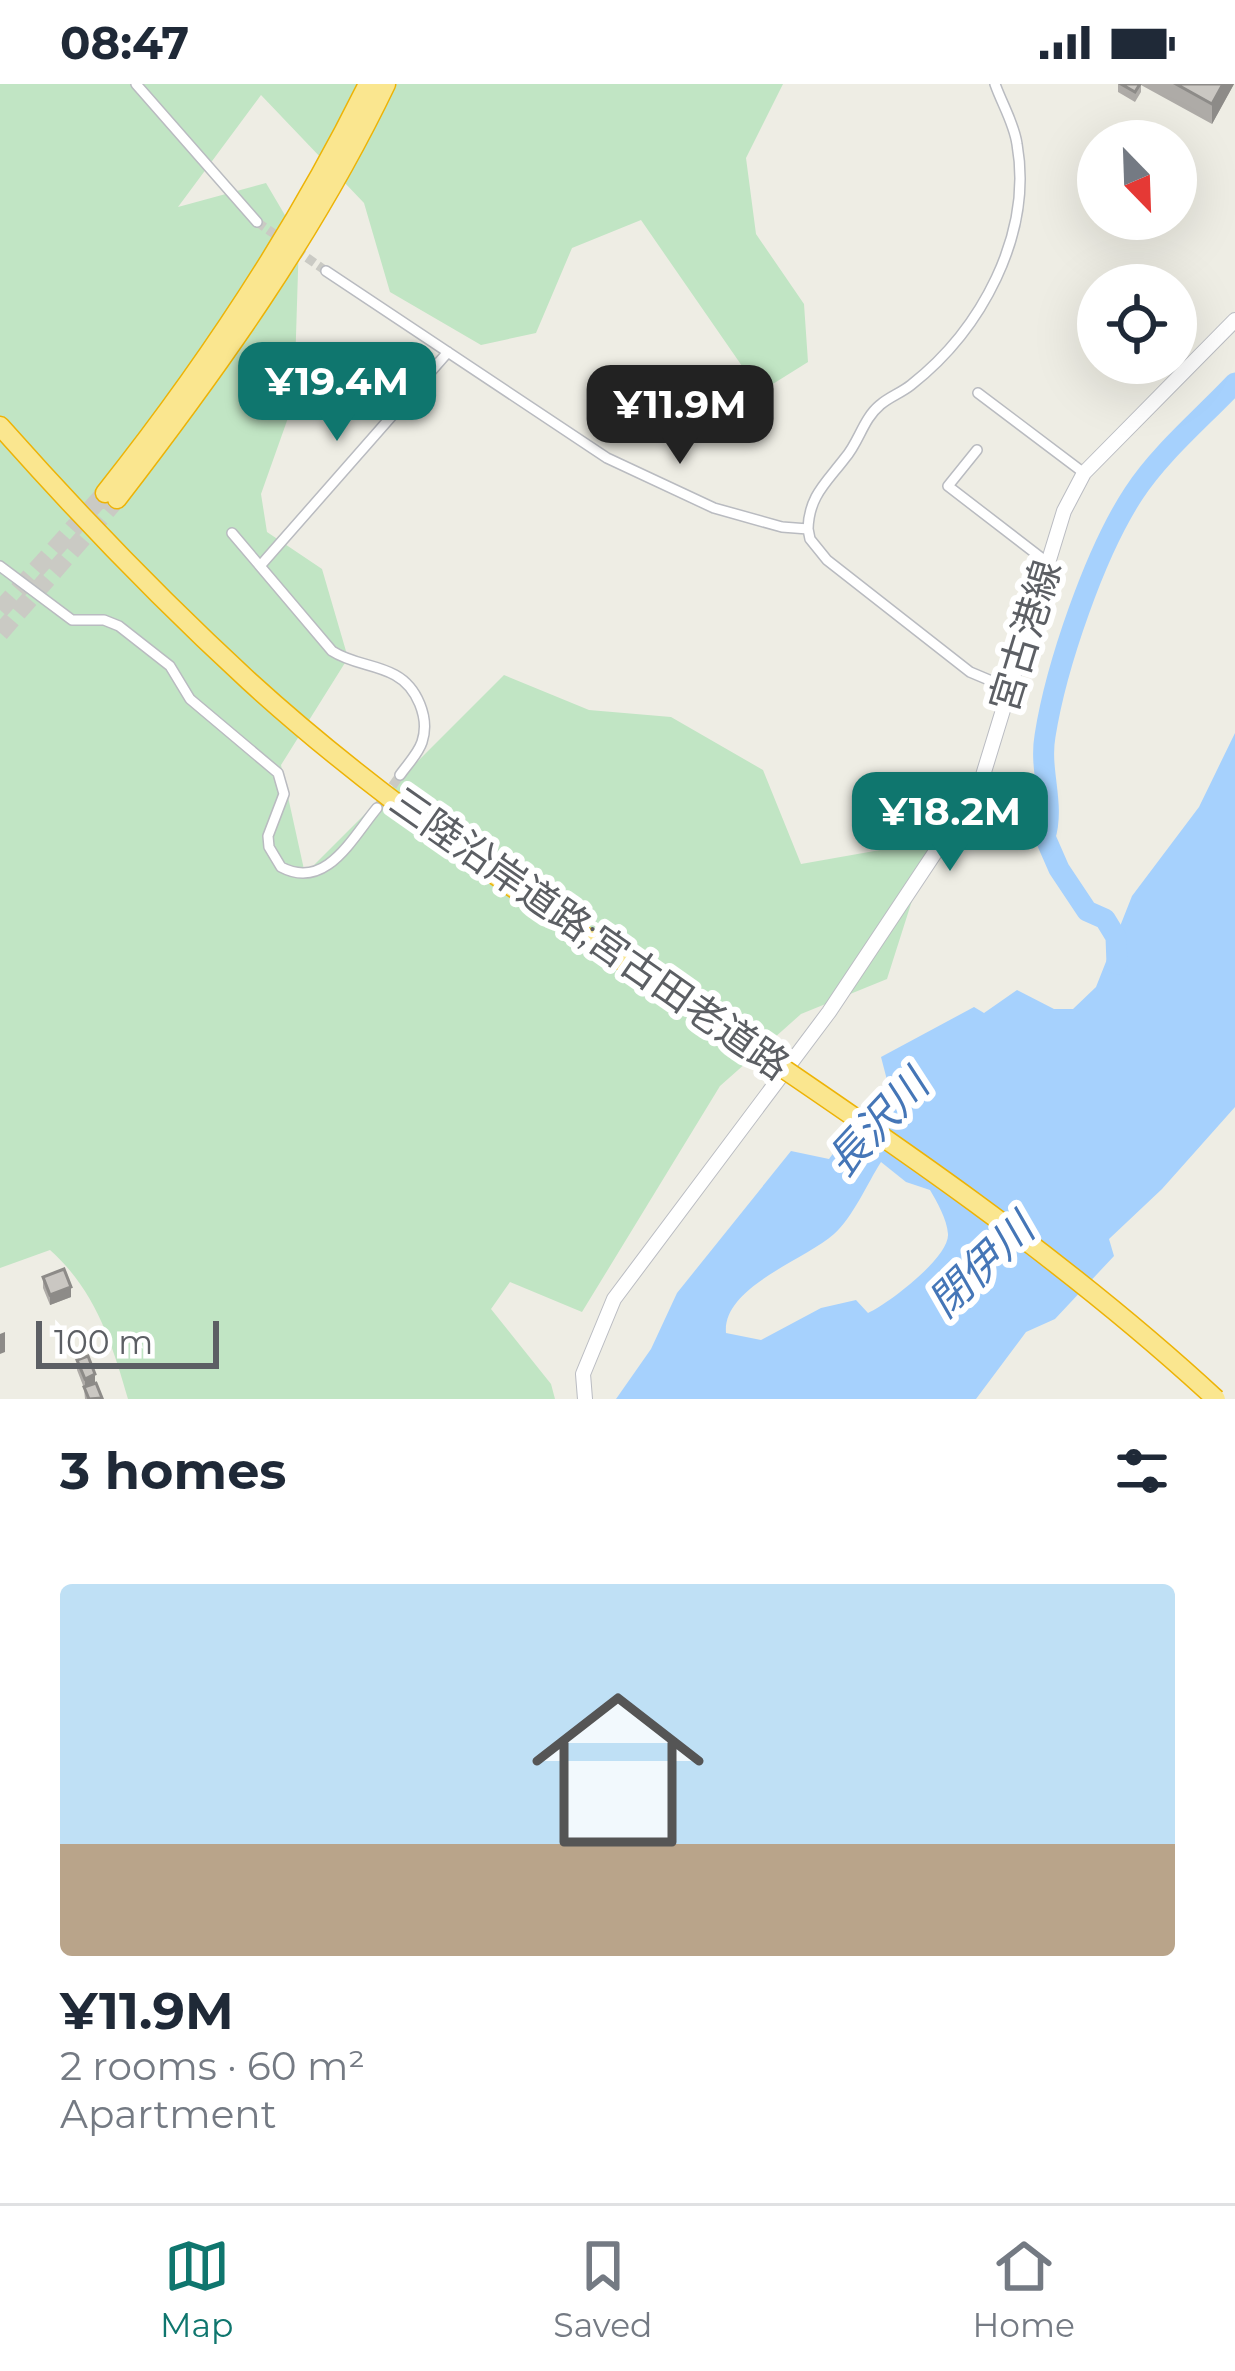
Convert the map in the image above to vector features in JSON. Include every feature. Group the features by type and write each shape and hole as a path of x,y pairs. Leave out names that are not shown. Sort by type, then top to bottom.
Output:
{"highway":[{"path":"366,86 278,249 111,496 193,401 257,308 334,188 386,84"},
{"name":"三陸沿岸道路;宮古田老道路","path":"0,426 118,556 252,684 460,849 896,1142 1144,1332 1216,1399"}],"main road":[{"name":"宮古港線","path":"585,1399 583,1374 614,1299 829,1012 980,785 1064,511 1084,473 1235,320"}],"street":[{"path":"136,84 257,222"},
{"path":"995,84 1013,125 1021,171 1013,239 998,278 981,309 933,363 866,421 854,446 813,499 808,529 817,549 845,574 970,672 1008,688"},
{"path":"326,271 607,458 714,508 782,527 808,529"},
{"path":"260,566 448,352"},
{"path":"978,393 1084,473"},
{"path":"977,450 948,486 1048,563"},
{"path":"232,533 332,651 352,663 400,677 416,695 422,710 422,745 400,775"},
{"path":"0,566 72,620 104,620 119,626 170,666 190,699 278,773 284,794 268,836 281,866 305,875 325,868 377,808"}],"green space":[{"path":"0,84 783,84 746,158 756,234 804,304 808,362 760,392 641,220 572,248 536,333 481,345 390,292 364,203 261,95 178,207 266,183 299,239 294,401 261,494 267,532 322,569 348,658 281,765 305,874 504,675 589,710 671,717 763,770 801,864 931,841 887,979 801,1014 720,1086 582,1312 510,1282 491,1309 551,1384 555,1399 128,1399 100,1318 66,1266 50,1250 0,1268"}],"water":[{"name":"閉伊川","path":"1235,733 1235,1107 1162,1189 1109,1239 1114,1256 1055,1319 1026,1332 976,1399 616,1399 651,1349 677,1293 791,1151 829,1159 887,1080 881,1057 974,1007 984,1013 1017,990 1054,1009 1073,1009 1096,987 1132,896 1199,807","holes":["881,1162 906,1182 930,1190 948,1234 939,1255 916,1279 868,1313 856,1300 821,1308 761,1340 726,1333 728,1317 751,1288 841,1227"]}],"building":[{"path":"1176,84 1223,84 1212,104"},
{"path":"64,1269 71,1287 50,1295 43,1277"},
{"path":"88,1356 95,1374 85,1379 77,1360"},
{"path":"96,1383 102,1398 89,1399 84,1387"}],"waterway":[{"name":"長沢川","path":"1117,964 1116,937 1105,919 1087,911 1059,869 1045,837 1044,749 1050,708 1079,610 1119,518 1156,464 1235,383"}],"tunnel":[{"path":"257,222 283,240"},
{"path":"296,250 326,271"},
{"path":"0,610 105,493"},
{"path":"0,633 117,499"},
{"path":"377,808 400,775"}]}
